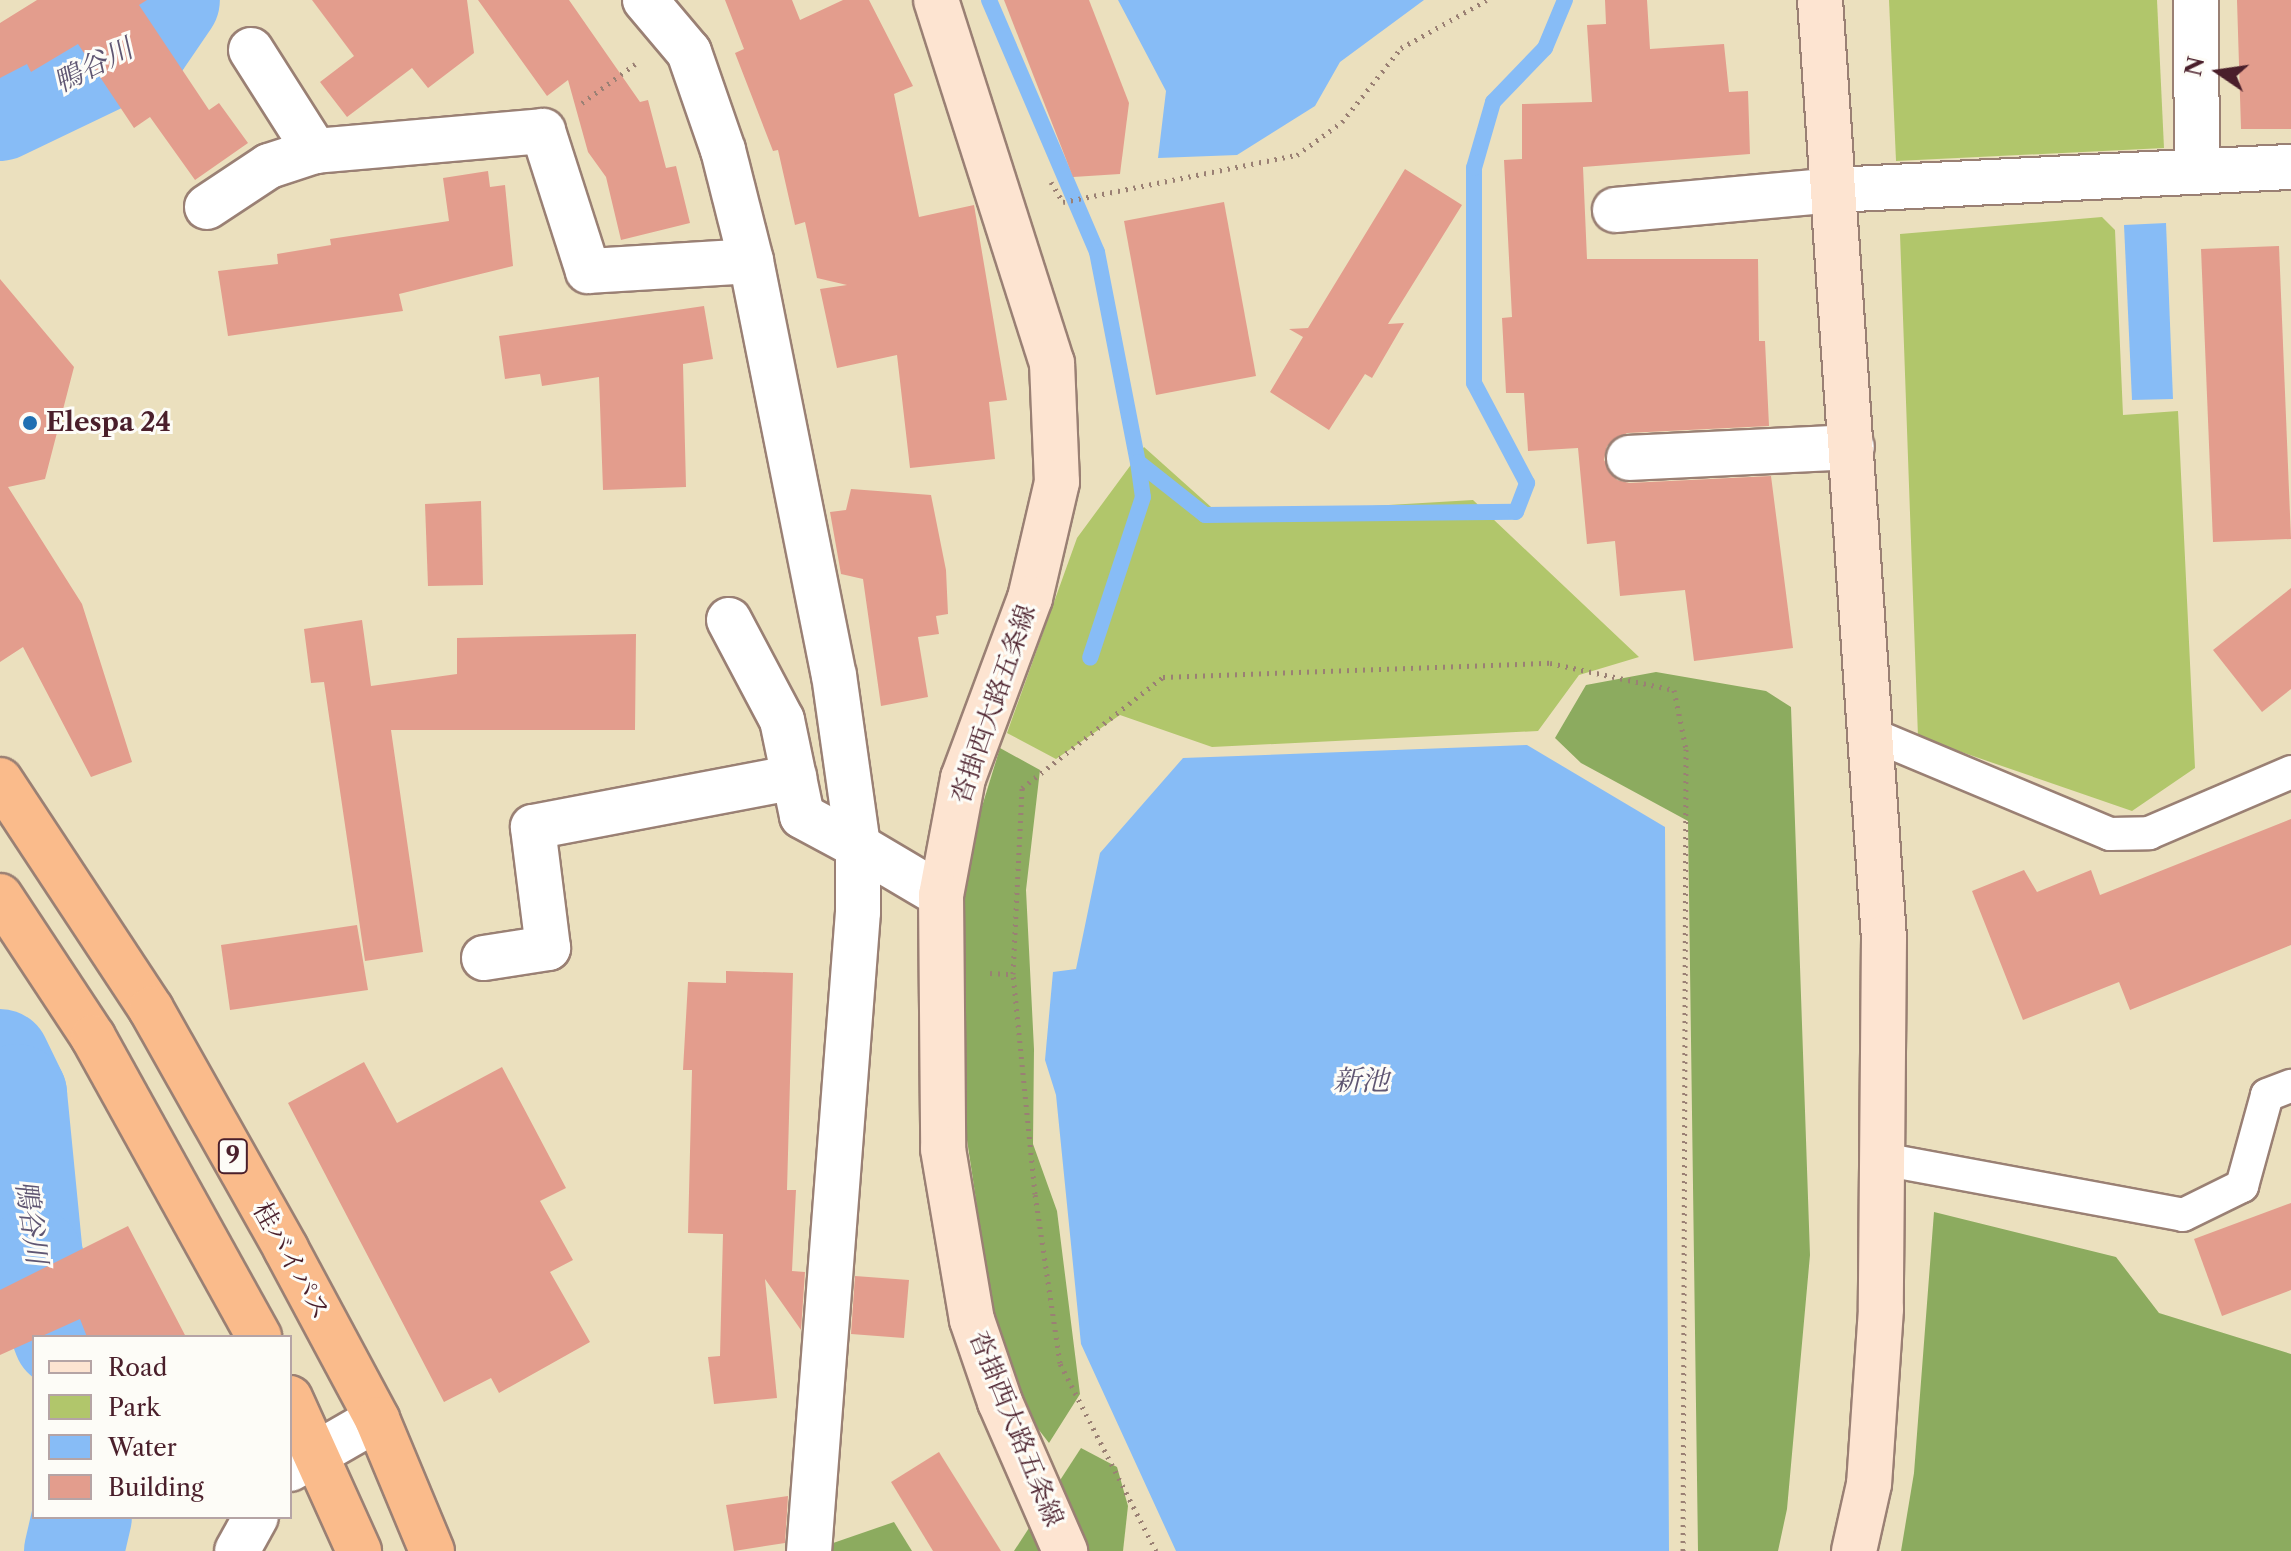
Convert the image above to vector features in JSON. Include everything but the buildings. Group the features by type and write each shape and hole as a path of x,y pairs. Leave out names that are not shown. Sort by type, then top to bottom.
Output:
{"highway":[{"name":"桂バイパス","path":"0,780 151,1009 377,1419 432,1551"},
{"path":"0,896 93,1037 258,1335"},
{"path":"292,1408 303,1460 359,1551"}],"main road":[{"name":"沓掛西大路五条線","path":"936,0 1052,363 1057,482 1030,598 963,778 941,895 943,1149 972,1320 1000,1402 1065,1551"},
{"path":"1820,0 1884,938 1881,1309 1869,1484 1854,1551"}],"street":[{"path":"645,0 689,52 723,150 751,261 834,675 858,846 858,912 809,1551"},
{"path":"2196,0 2197,170"},
{"path":"251,50 315,151"},
{"path":"207,207 269,166 315,151 543,131 588,271 751,261"},
{"path":"1615,210 1834,190 2291,167"},
{"path":"1629,458 1852,447"},
{"path":"729,620 782,720 802,816 941,895"},
{"path":"484,958 548,948 533,827 794,777"},
{"path":"303,1460 377,1419"},
{"path":"237,1551 255,1519"}],"lane":[{"path":"1871,734 2110,834 2149,833 2291,772"},
{"path":"1882,1159 2183,1215 2242,1186 2267,1095 2291,1086"}],"path":[{"path":"1049,178 1063,202 1194,180 1297,155 1342,122 1401,48 1487,0"},
{"path":"543,131 607,81 677,38"},
{"path":"1156,1551 1060,1363 1035,1194 1013,974 1022,788 1163,677 1550,663 1674,690 1686,749 1683,1551"}],"green space":[{"path":"1889,0 2157,0 2164,148 1896,161"},
{"path":"2102,217 2115,230 2123,415 2178,411 2195,768 2132,811 1918,737 1900,234"},
{"path":"1144,447 1220,515 1473,500 1639,657 1579,675 1538,731 1212,747 1120,715 1056,759 1007,733 1077,538"},
{"path":"1656,672 1766,691 1791,707 1810,1255 1787,1509 1778,1551 1698,1551 1688,821 1581,763 1555,738 1586,685"},
{"path":"1000,748 1040,770 1026,890 1034,1049 1033,1144 1057,1211 1080,1394 1049,1443 1029,1417 992,1306 964,1120 964,865"},
{"path":"1934,1212 2116,1257 2159,1313 2291,1354 2291,1551 1901,1551 1914,1473"},
{"path":"1081,1448 1117,1467 1128,1506 1123,1551 1014,1551"},
{"path":"894,1522 912,1551 810,1551"}],"water":[{"path":"1118,0 1424,0 1340,62 1315,106 1237,155 1158,158 1166,91"},
{"path":"2166,223 2173,399 2132,400 2124,225"},
{"name":"新池","path":"1527,745 1665,827 1669,1551 1176,1551 1081,1344 1056,1095 1045,1060 1053,972 1076,969 1100,853 1183,758"}],"waterway":[{"name":"鴨谷川","path":"0,111 140,44 170,0"},
{"path":"989,0 1097,252 1138,462 1143,497 1090,658"},
{"path":"1138,462 1205,515 1516,512 1527,483 1474,383 1474,168 1493,102 1545,48 1565,0"},
{"name":"鴨谷川","path":"0,1059 17,1094 33,1258 62,1335"},
{"name":"鴨谷川","path":"74,1551 82,1519"}],"place":[{"name":"Elespa 24","path":"30,423"}]}
